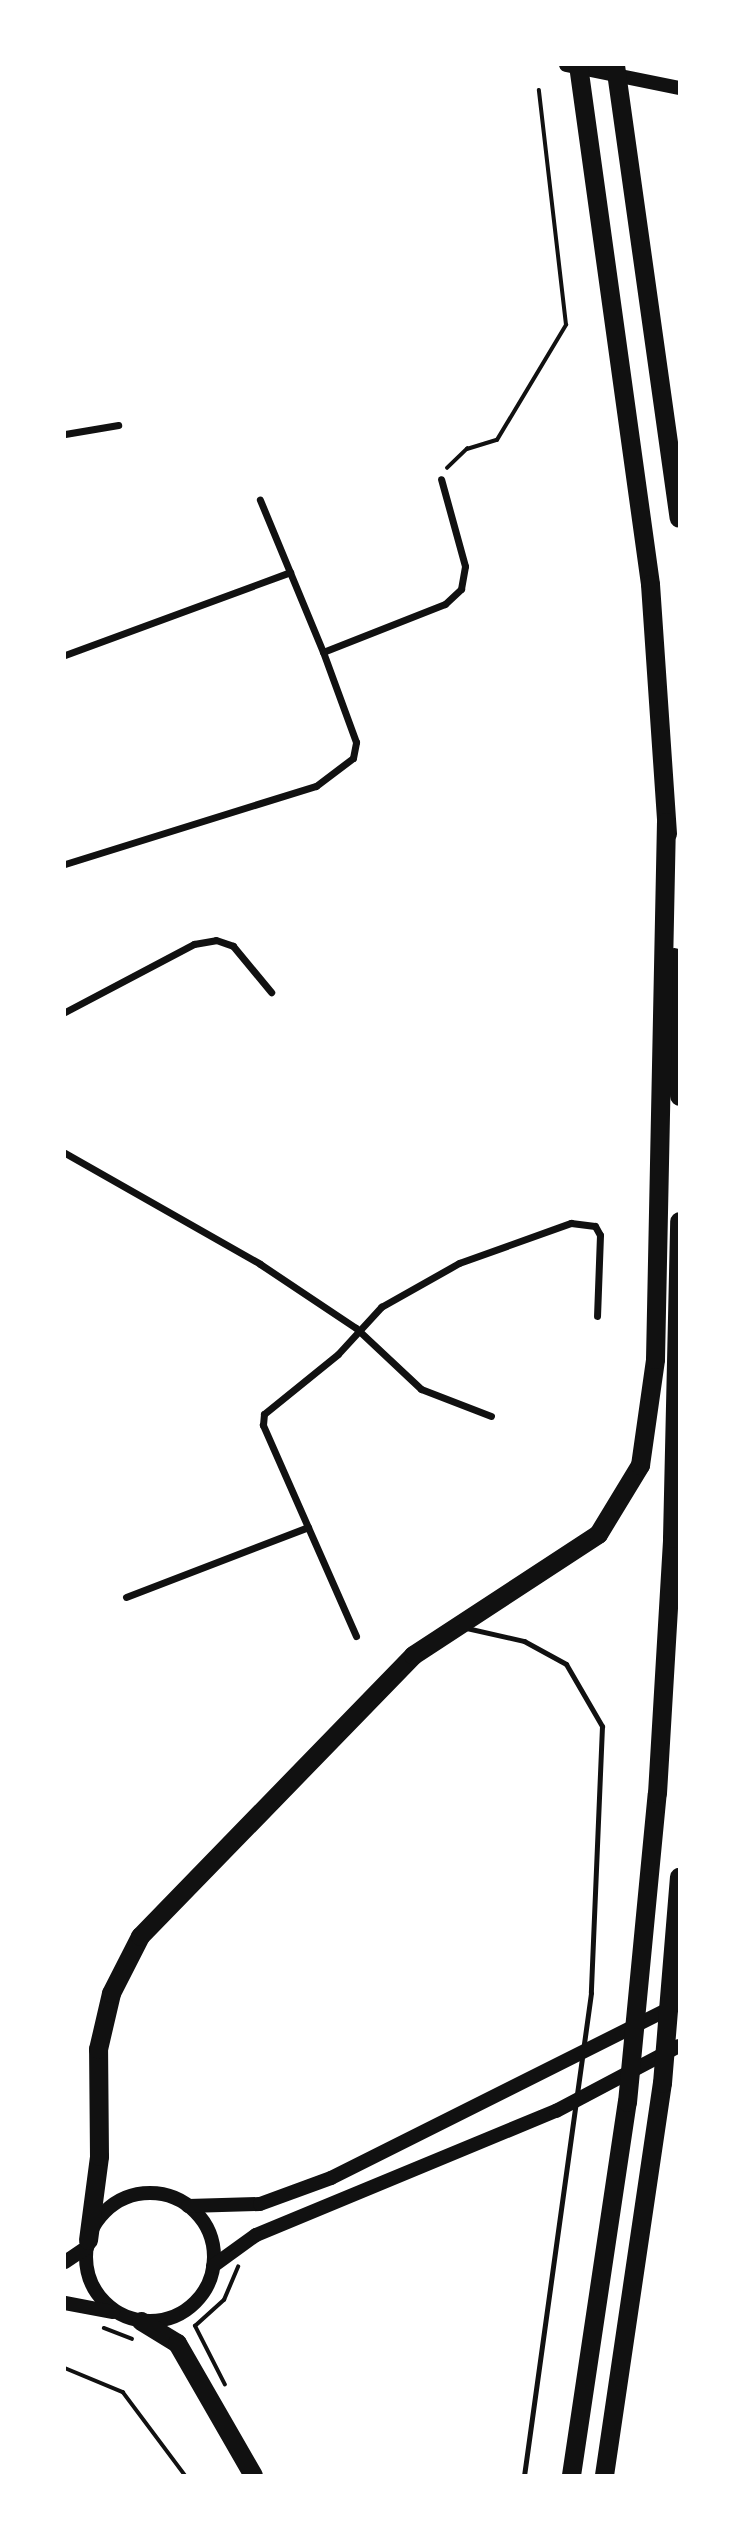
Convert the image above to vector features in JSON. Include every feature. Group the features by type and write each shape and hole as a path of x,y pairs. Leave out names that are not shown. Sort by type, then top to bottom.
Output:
{"highway":[{"path":"578,65 650,584 666,822 679,1096"},
{"path":"615,65 679,518"},
{"path":"88,2244 99,2156 98,2049 110,1993 140,1936 380,1688 456,1624 579,1552 621,1502 640,1465 655,1359 666,822"},
{"path":"571,2475 627,2102 657,1793 672,1538 679,1221"},
{"path":"604,2475 662,2083 679,1877"},
{"path":"141,2321 163,2330 183,2351 254,2475"}],"main road":[{"path":"566,65 679,88"},
{"path":"65,2263 88,2244 107,2210 138,2194 188,2206 260,2204 331,2178 561,2066 679,2004"},
{"path":"213,2266 256,2235 556,2111 679,2046"},
{"path":"65,2303 121,2314 141,2321 180,2314 208,2285 213,2266 209,2232 188,2206"},
{"path":"88,2244 93,2286 121,2314"}],"street":[{"path":"65,434 118,425"},
{"path":"323,652 445,604 461,589 465,566 441,479"},
{"path":"65,864 316,786 353,758 356,742 323,652 260,500"},
{"path":"65,655 290,572"},
{"path":"65,1012 194,944 216,940 233,946 271,992"},
{"path":"65,1153 260,1265 356,1328 421,1390 491,1416"},
{"path":"356,1636 263,1425 264,1413 338,1354 356,1328 459,1263 584,1222 600,1236 597,1316"},
{"path":"126,1597 308,1527"}],"lane":[{"path":"456,1624 524,1641 566,1664 596,1708 603,1738 586,2034 524,2475"}],"path":[{"path":"441,479 467,449 497,440 566,325 539,91"},
{"path":"225,2385 195,2326 224,2300 242,2261"},
{"path":"94,2323 140,2341"},
{"path":"65,2368 122,2392 185,2475"}]}
